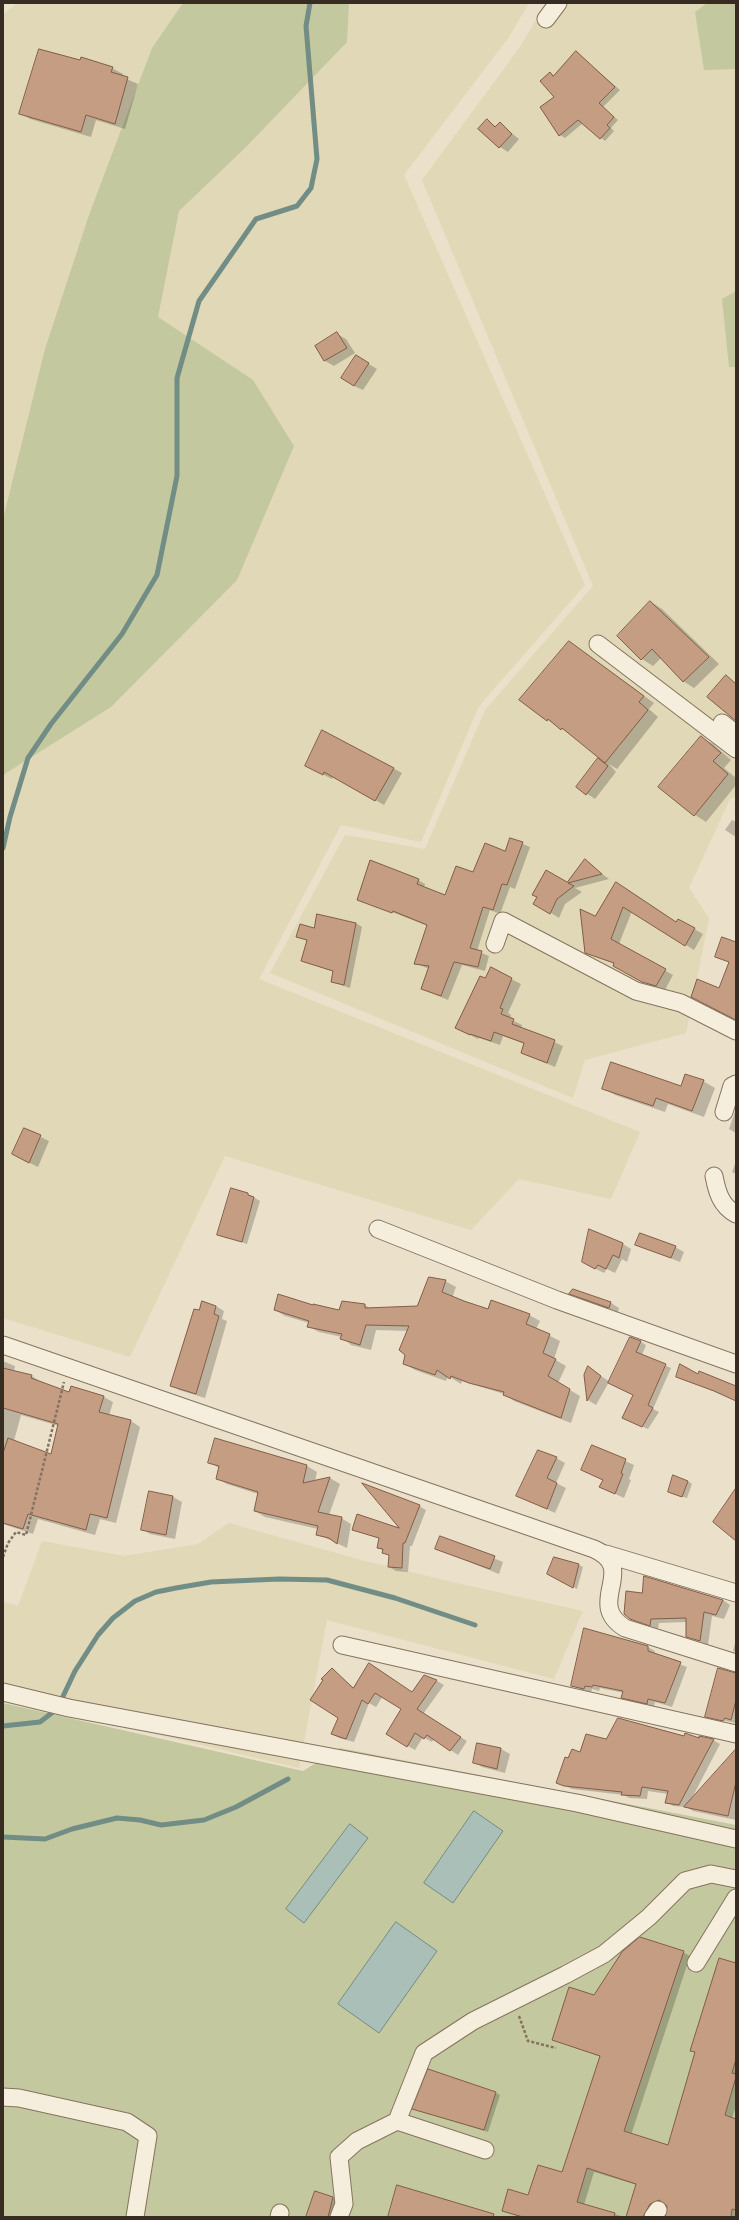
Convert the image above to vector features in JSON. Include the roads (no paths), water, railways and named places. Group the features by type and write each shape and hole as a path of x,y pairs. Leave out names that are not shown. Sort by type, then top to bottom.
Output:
{"street":[{"path":"546,19 558,3"},
{"path":"598,644 736,749"},
{"path":"722,723 736,734"},
{"path":"495,944 503,921 636,991 681,1003 736,1031"},
{"path":"724,1112 732,1086 736,1084"},
{"path":"714,1176 718,1196 729,1210 736,1214"},
{"path":"378,1229 557,1300 736,1364"},
{"path":"3,1345 68,1366 606,1554 736,1593"},
{"path":"606,1554 612,1564 613,1574 608,1608 610,1616 616,1622 625,1628 736,1663"},
{"path":"342,1645 736,1734"},
{"path":"3,1692 69,1708 577,1803 736,1839"},
{"path":"339,2217 344,2204 340,2157 357,2141 397,2121 424,2053 473,2021 514,2002 604,1954 650,1917 685,1881 711,1874 736,1879"},
{"path":"696,1963 736,1898"},
{"path":"3,2097 19,2098 127,2122 148,2136 135,2217"},
{"path":"397,2121 485,2150"}],"water":[{"path":"474,1811 503,1831 453,1903 424,1883"},
{"path":"350,1824 368,1838 304,1923 286,1909"},
{"path":"396,1922 437,1951 379,2033 338,2004"}],"waterway":[{"path":"3,848 10,817 28,758 51,724 122,634 157,575 177,476 177,378 199,301 256,219 297,206 311,188 317,159 306,26 310,3"},
{"path":"3,1726 40,1722 57,1709 75,1671 98,1635 113,1618 135,1601 156,1592 211,1582 279,1579 327,1580 395,1598 475,1625"},
{"path":"3,1837 45,1839 72,1829 117,1818 140,1820 161,1825 204,1820 236,1807 288,1779"}]}
